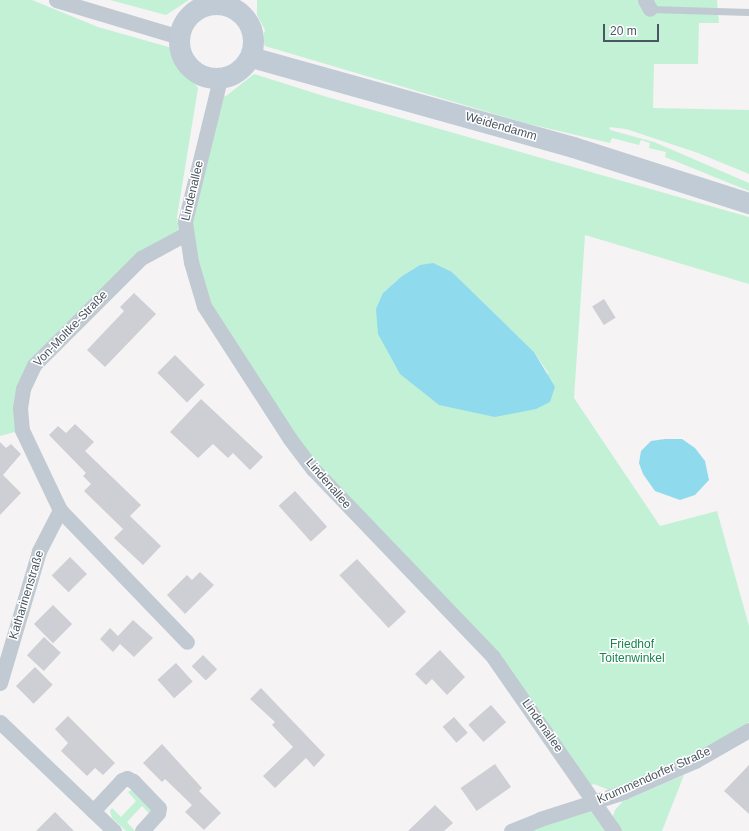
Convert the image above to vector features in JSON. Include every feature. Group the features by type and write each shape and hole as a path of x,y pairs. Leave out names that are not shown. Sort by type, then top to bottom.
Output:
{"street":[{"path":"56,0 179,37"},
{"path":"229,3 243,14 250,26 254,39 250,56 243,67 232,75 220,79 201,75 186,64 179,46 179,37 182,26 196,9 206,5 229,3"},
{"name":"Weidendamm","path":"250,56 573,147 749,203"},
{"name":"Lindenallee","path":"220,79 185,222 186,239 196,286 204,306 290,440 358,519 493,657 596,802 614,831"},
{"name":"Von-Moltke-Straße","path":"186,239 180,237 141,258 34,365 23,389 20,408 22,430 60,510 187,642"},
{"name":"Katharinenstraße","path":"0,683 39,551 60,510"},
{"path":"0,722 114,831"},
{"name":"Krummendorfer Straße","path":"511,831 540,819 596,802 694,761 749,730"},
{"path":"93,811 122,780 127,778 142,790 159,808 158,813 142,831"}],"lane":[{"path":"648,5 749,12"}],"green space":[{"path":"0,0 32,0 98,27 172,48 198,88 177,217 180,237 159,246 34,365 22,430 0,436"},
{"path":"110,0 189,0 166,15"},
{"path":"257,0 637,0 649,8 645,0 717,0 719,23 699,23 698,64 654,64 653,108 749,110 749,174 698,153 626,129 609,127 610,130 654,142 749,183 749,191 665,157 666,152 649,148 650,143 641,140 639,145 612,138 610,143 525,123 265,46 262,41 265,30 257,15"},
{"name":"Friedhof Toitenwinkel","path":"254,74 327,97 749,217 749,284 585,235 574,398 660,526 717,511 749,626 749,722 705,750 620,787 609,790 594,784 585,787 493,657 313,469 204,306 186,239 215,94 226,96","holes":["420,265 452,272 534,352 549,374 383,293 402,276"]},
{"path":"684,775 662,831 620,831 613,816 615,810 623,801"},
{"path":"131,790 153,807 152,816 142,806 127,822 135,831 126,831 112,818 110,811 112,808 121,817 136,801 128,792"},
{"path":"596,802 614,831 511,831"}],"water":[{"path":"433,263 452,272 534,352 555,387 550,402 536,409 495,417 439,405 400,374 378,334 376,309 383,293 402,276 420,265"},
{"path":"682,439 695,448 705,461 709,480 695,495 680,500 655,491 643,474 639,463 641,451 651,441"}],"building":[{"path":"134,293 156,314 105,367 87,350 124,311 120,307"},
{"path":"604,299 616,318 604,325 592,306"},
{"path":"175,355 205,385 187,402 157,373"},
{"path":"201,399 263,457 250,470 233,453 228,458 213,444 198,458 170,432"},
{"path":"75,424 94,442 85,451 141,505 130,516 161,546 143,565 114,538 123,529 84,491 91,484 83,476 86,473 49,435 58,426 66,433"},
{"path":"0,442 6,448 11,444 21,454 3,475 21,493 0,515"},
{"path":"295,491 327,527 311,541 279,506"},
{"path":"70,557 87,574 69,592 52,575"},
{"path":"357,559 406,612 389,628 339,575"},
{"path":"200,572 214,585 185,614 167,595 187,575 192,580"},
{"path":"53,605 72,624 53,643 34,624"},
{"path":"133,620 153,638 134,657 120,644 113,652 100,639 110,628 118,636"},
{"path":"44,637 61,653 44,671 27,655"},
{"path":"440,650 465,677 447,695 432,679 426,685 415,674"},
{"path":"203,655 217,669 206,680 192,666"},
{"path":"176,663 193,682 174,698 157,680"},
{"path":"35,667 53,685 34,704 16,686"},
{"path":"261,688 325,755 314,767 306,758 275,788 263,776 293,747 272,725 275,722 250,699"},
{"path":"491,705 506,722 483,742 468,725"},
{"path":"68,716 115,763 103,775 95,768 87,776 61,751 68,743 55,729"},
{"path":"454,717 468,733 456,743 443,727"},
{"path":"162,744 202,788 199,791 221,813 204,830 185,812 192,805 165,779 162,782 143,763"},
{"path":"495,764 511,787 477,811 461,788"},
{"path":"749,765 749,814 724,791"},
{"path":"435,805 453,823 444,831 408,831"},
{"path":"55,812 74,831 36,831"}]}
